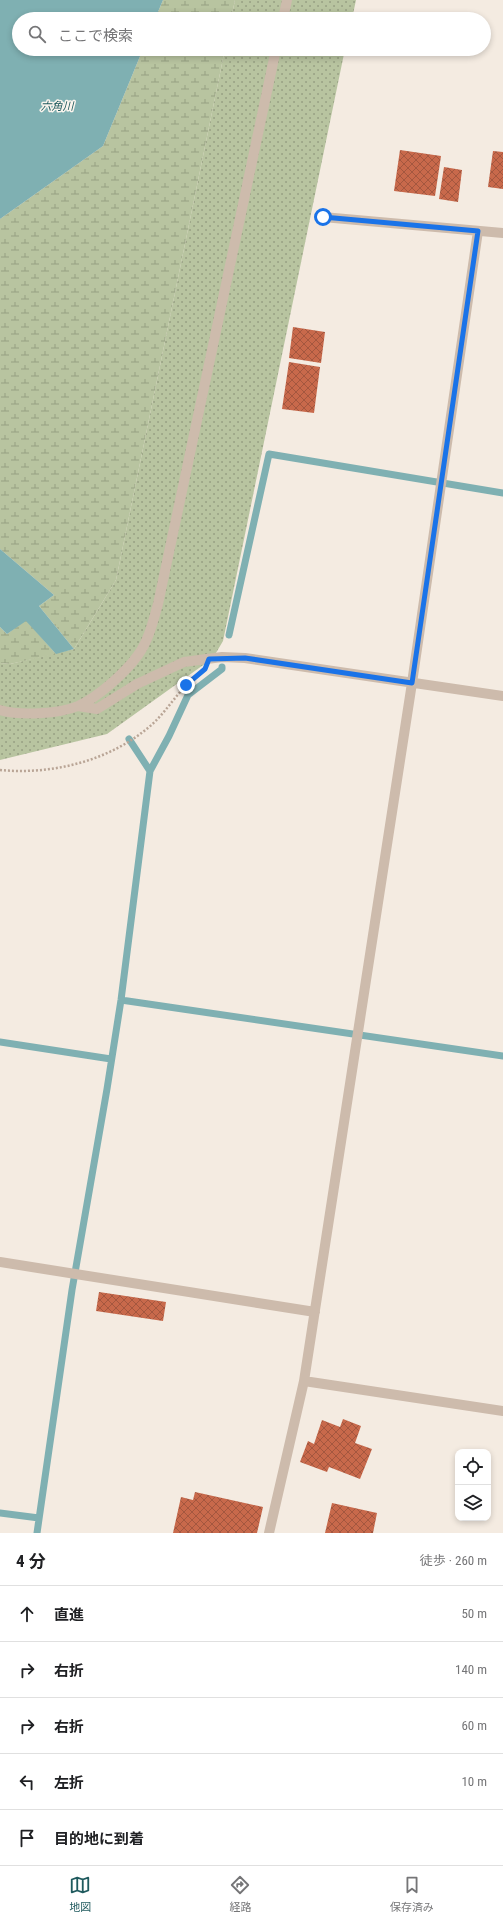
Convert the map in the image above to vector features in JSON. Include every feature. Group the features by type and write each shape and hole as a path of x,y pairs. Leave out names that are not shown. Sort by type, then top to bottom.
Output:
{"street":[{"path":"284,12 287,0"},
{"path":"0,710 25,713 60,711 78,706 104,691 119,676 138,655 150,632 158,604 275,56"},
{"path":"323,217 503,233"},
{"path":"269,1533 304,1381 412,683 478,231"},
{"path":"78,706 97,709 137,684 184,662 209,659 245,658 503,696"},
{"path":"0,1262 315,1312"},
{"path":"304,1381 503,1411"}],"path":[{"path":"0,770 16,772 68,767 124,746 150,727 186,685 205,669 209,659"}],"green space":[{"path":"163,0 235,0 232,12 158,12"},
{"path":"235,0 356,0 353,12 232,12"},
{"path":"140,56 224,56 116,580 74,649 39,606 54,595 0,549 0,219 103,146"},
{"path":"224,56 344,56 223,641 213,658 107,734 0,760 0,663 10,664 74,649 116,580"},
{"path":"26,620 56,654 10,664 0,663 0,627 7,634"}],"water":[{"name":"六角川","path":"0,0 163,0 158,12 12,12 12,56 140,56 103,146 0,219"},
{"path":"0,549 54,595 39,606 74,649 56,654 26,621 7,634 0,627"}],"building":[{"path":"400,150 441,156 435,196 394,191"},
{"path":"493,151 503,152 503,189 488,187"},
{"path":"444,167 462,170 458,202 439,199"},
{"path":"293,327 325,332 321,363 289,358"},
{"path":"289,362 320,367 314,413 282,409"},
{"path":"99,1292 166,1302 163,1321 96,1311"},
{"path":"343,1419 361,1426 355,1443 372,1449 360,1479 329,1467 327,1472 300,1462 308,1441 314,1444 322,1420 340,1427"},
{"path":"195,1492 263,1507 257,1533 173,1533 181,1497 193,1500"},
{"path":"332,1503 377,1513 373,1533 325,1533"}],"waterway":[{"path":"229,635 269,454 503,493"},
{"path":"150,771 169,736 188,695 222,669 222,667"},
{"path":"37,1533 72,1290 121,1000 150,771 129,739"},
{"path":"121,1000 503,1056"},
{"path":"0,1042 111,1059"},
{"path":"0,1513 39,1518"}],"route":[{"path":"186,685 205,669 209,659 222,657 245,658 412,683 478,231 323,217"}]}
